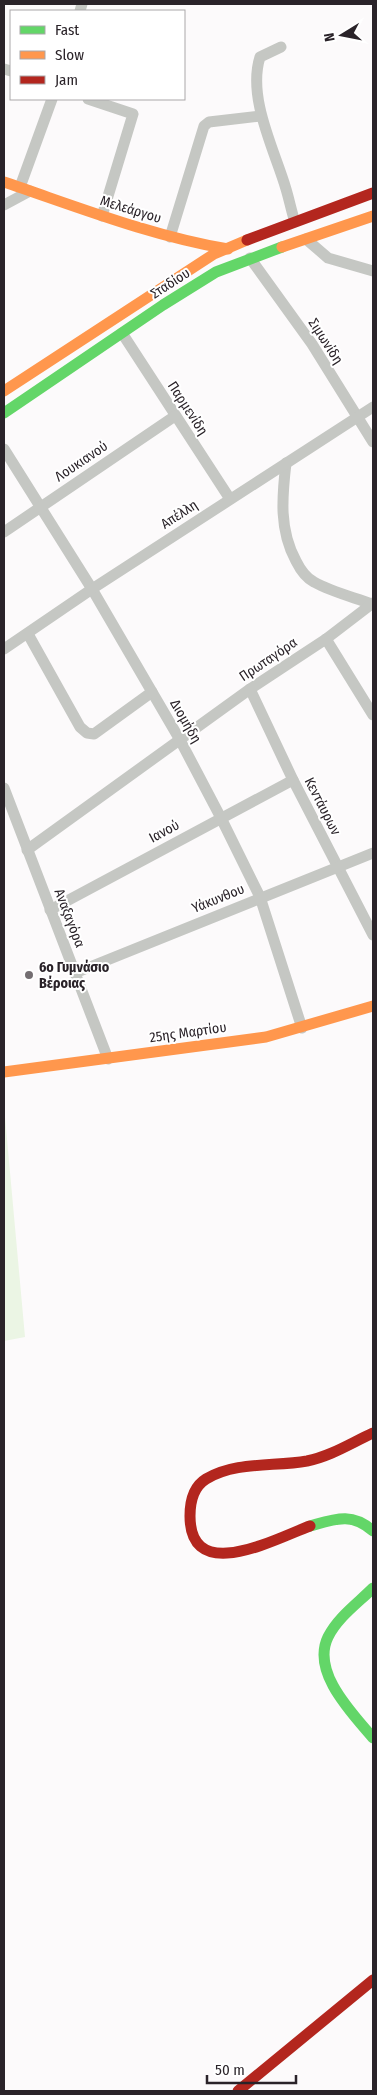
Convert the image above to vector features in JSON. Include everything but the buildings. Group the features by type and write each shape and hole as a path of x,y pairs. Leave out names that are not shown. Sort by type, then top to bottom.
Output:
{"street":[{"path":"281,46 260,57 257,67 261,116 286,189 294,220"},
{"path":"4,205 25,189 52,100"},
{"path":"91,100 133,114 102,216"},
{"path":"170,237 204,126 209,122 261,116"},
{"name":"Μελεάργου","path":"4,182 102,216 170,237 227,248 250,258"},
{"name":"Σταδίου","path":"4,390 174,279 227,248 294,220 373,193"},
{"name":"Σταδίου","path":"4,413 198,282 250,258 373,216"},
{"path":"306,239 328,258 373,271"},
{"name":"Σιμωνίδη","path":"250,258 312,344 373,442"},
{"name":"Παρμενίδη","path":"122,332 230,499"},
{"name":"Απέλλη","path":"4,649 92,589 373,406"},
{"name":"Λουκιανού","path":"4,532 175,416"},
{"name":"Διομήδη","path":"4,449 92,589 180,740 222,818 260,897 302,1028"},
{"path":"286,463 282,494 283,523 289,547 300,568 312,581 373,603"},
{"name":"Πρωταγόρα","path":"27,850 250,689 326,639 373,603"},
{"path":"28,634 80,727 87,733 94,734 152,692"},
{"path":"326,639 373,715"},
{"name":"Κεντάυρων","path":"250,689 293,780 373,935"},
{"name":"Ιανού","path":"50,910 293,780"},
{"name":"Αναξαγόρα","path":"4,788 108,1059"},
{"name":"Υάκυνθου","path":"75,973 373,853"},
{"name":"25ης Μαρτίου","path":"4,1072 266,1037 373,1006"},
{"path":"373,1433 323,1457 278,1465 245,1466 218,1472 204,1480 196,1490 189,1513 191,1529 198,1542 207,1549 223,1552 238,1553 254,1549 300,1530 322,1523 343,1520 363,1522 373,1531"},
{"path":"373,1588 332,1632 326,1642 325,1649 329,1678 338,1696 373,1738"},
{"path":"238,2091 373,1980"}],"green space":[{"path":"4,1106 25,1337 4,1341"}],"traffic: fast":[{"path":"4,413 163,305 216,272 282,247"},
{"path":"310,1526 335,1519 350,1519 358,1521 373,1531"},
{"path":"373,1588 337,1623 328,1637 324,1650 329,1678 336,1691 373,1738"}],"traffic: slow":[{"path":"4,182 143,229 228,249"},
{"path":"282,247 373,216"},
{"path":"4,391 214,254 247,240"},
{"path":"4,1072 266,1037 373,1006"}],"traffic: jam":[{"path":"247,240 373,193"},
{"path":"310,1526 258,1547 238,1552 219,1553 204,1549 194,1537 190,1516 191,1505 198,1486 206,1479 218,1473 255,1465 294,1463 316,1459 333,1453 373,1433"},
{"path":"238,2091 373,1980"}],"place":[{"name":"6ο Γυμνάσιο Βέροιας","path":"29,975"}]}
